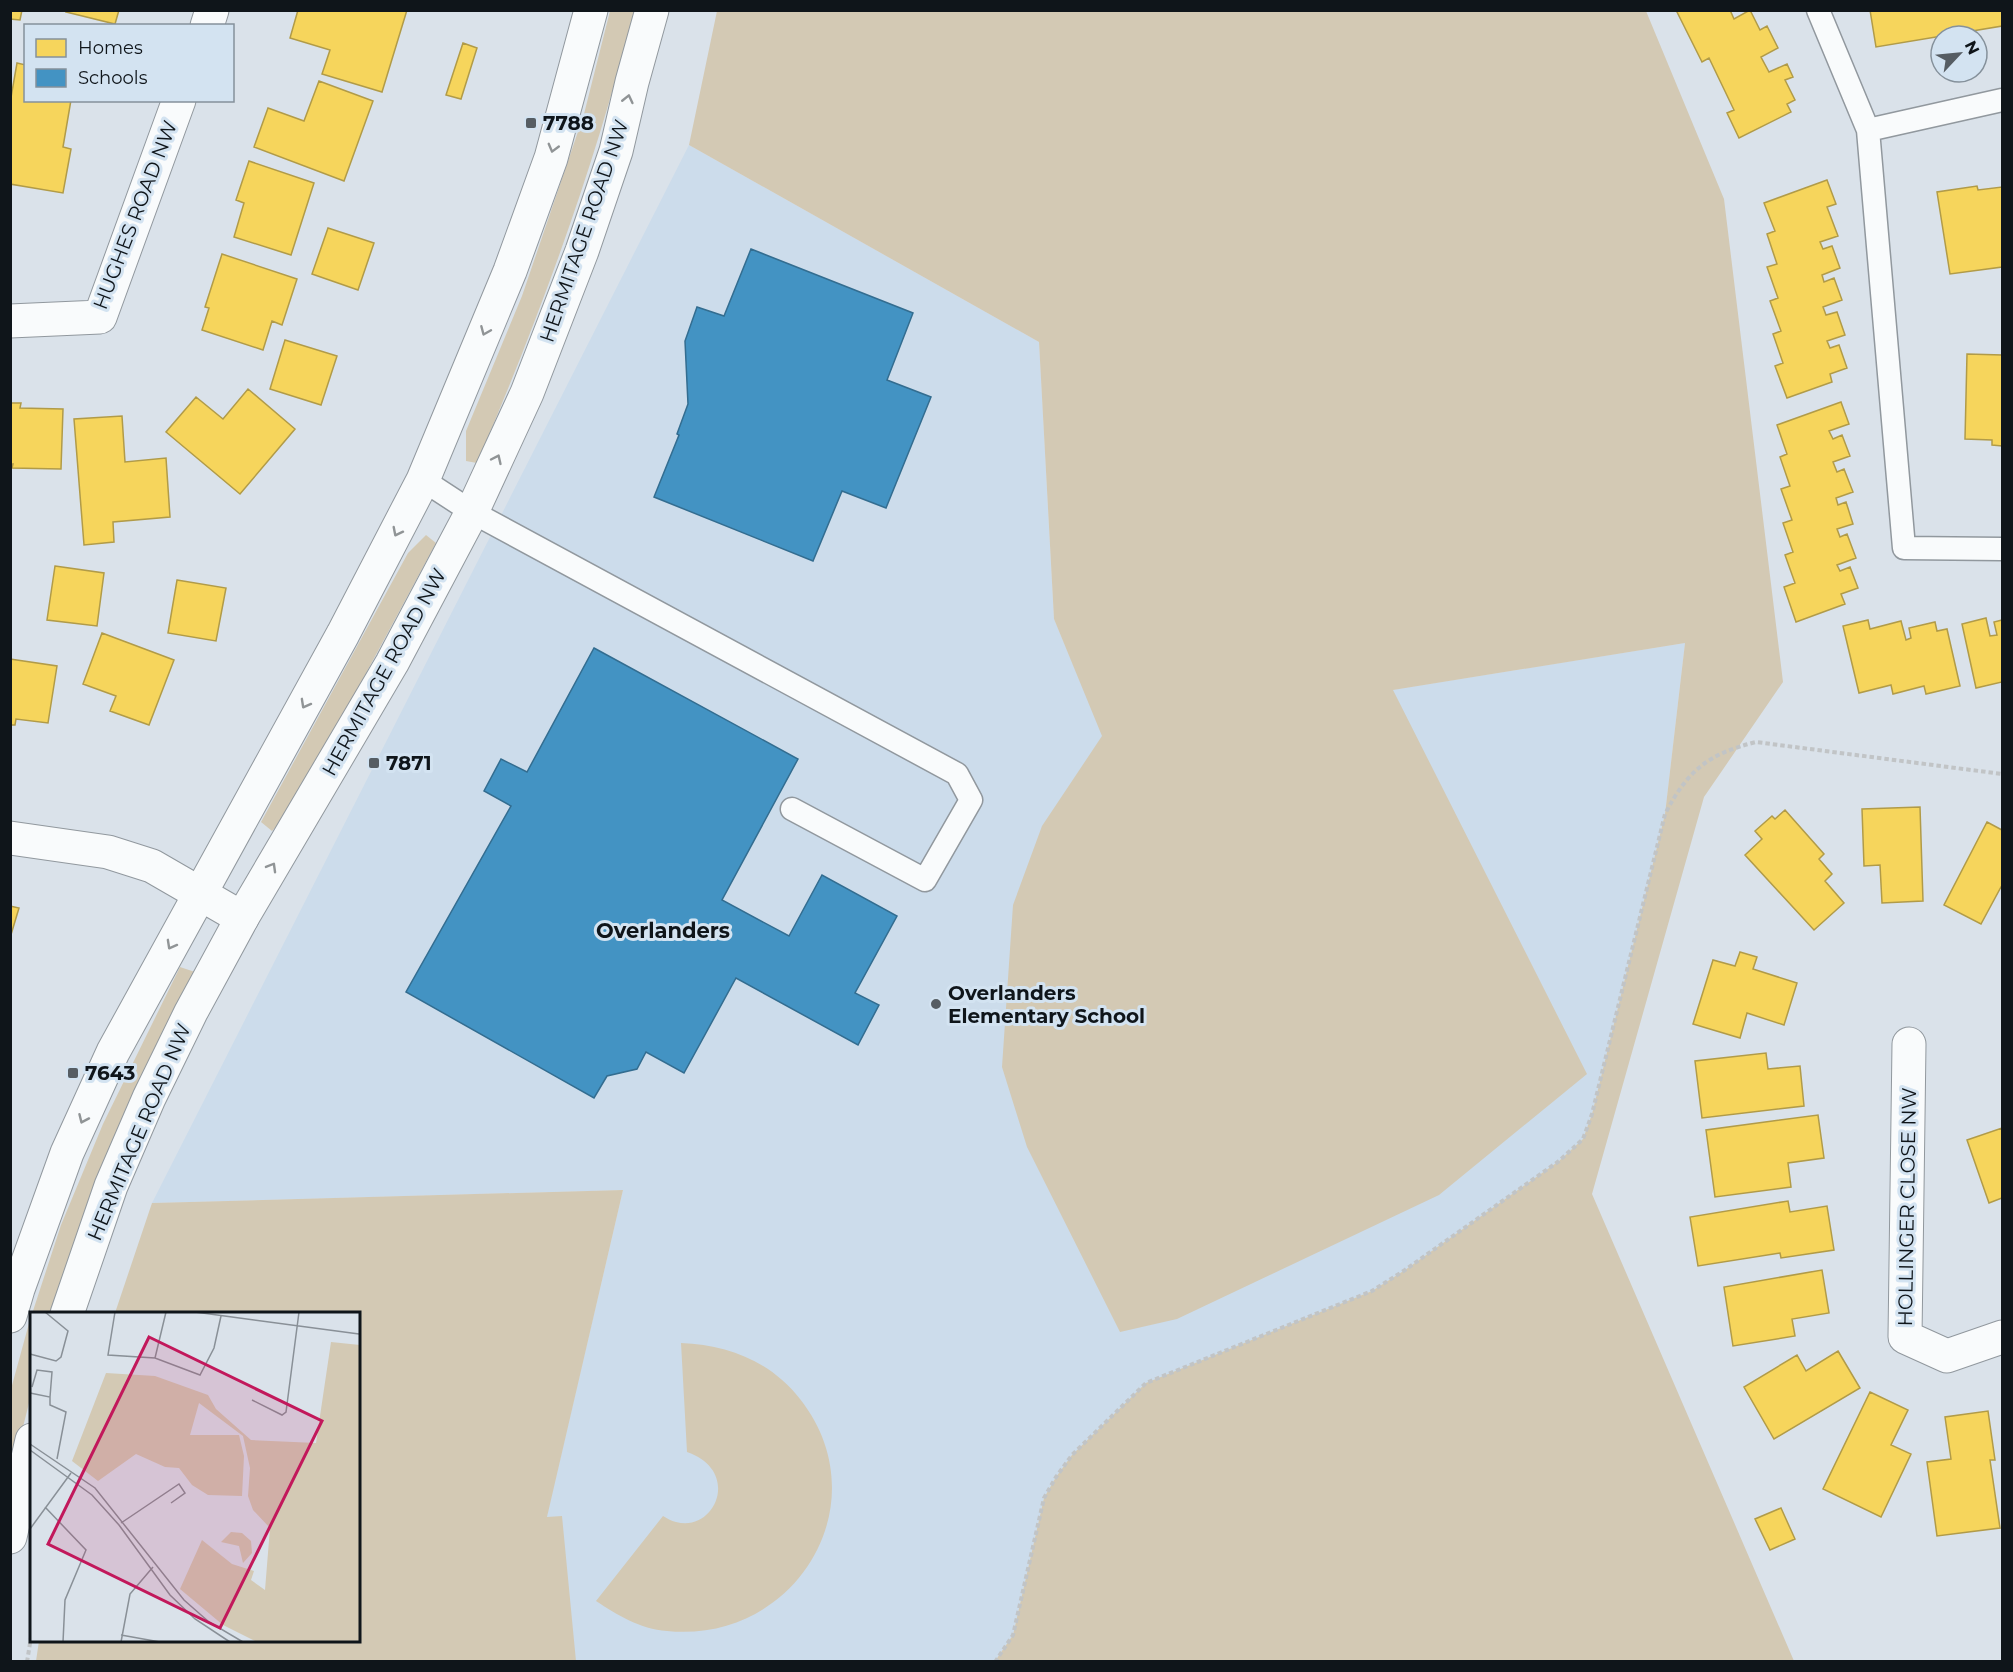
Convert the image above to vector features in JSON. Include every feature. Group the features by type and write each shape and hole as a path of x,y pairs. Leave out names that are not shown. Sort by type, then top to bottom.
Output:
{"street":[{"path":"10,1316 67,1153 113,1052 344,634 423,480 510,271 551,158 591,10"},
{"name":"HERMITAGE ROAD NW","path":"68,1312 78,1276 111,1186 149,1098 191,1012 243,918 392,663 472,512 527,393 582,251 616,151 652,10"},
{"name":"HUGHES ROAD NW","path":"10,321 100,317 178,102"},
{"path":"10,838 108,852 152,866 243,918"},
{"name":"HOLLINGER CLOSE NW","path":"1909,1044 1905,1337 1947,1356 2002,1337"},
{"path":"10,1538 30,1449"}],"lane":[{"path":"1818,10 1868,130 1904,548 2002,549"},
{"path":"1868,130 2002,100"},
{"path":"423,480 472,512 957,774 971,800 925,880 792,809"}],"path":[{"path":"995,1662 1013,1635 1044,1498 1072,1455 1146,1383 1372,1291 1550,1167 1583,1139 1592,1114 1665,814 1678,791 1699,768 1731,748 1756,742 2002,774"},
{"path":"27,1662 30,1642"}],"shaded area":[{"path":"610,11 634,11 584,183 523,352 477,463 466,461 466,431 522,296 584,114"},
{"path":"717,11 1646,11 1724,199 1783,682 1704,797 1592,1194 1794,1661 995,1661 1013,1635 1044,1498 1072,1455 1146,1383 1372,1291 1559,1161 1583,1139 1592,1114 1665,814 1685,643 1393,690 1587,1074 1439,1195 1177,1319 1120,1332 1027,1147 1002,1067 1013,905 1042,826 1102,736 1054,619 1039,342 689,145"},
{"name":"Overlanders Elementary School","path":"689,145 1039,342 1054,619 1103,736 1685,643 1665,814 1592,1114 1583,1139 1559,1161 1372,1291 1277,1330 1072,1455 1044,1498 1013,1635 995,1661 513,1661 623,1190 152,1203"},
{"path":"426,535 436,543 293,809 272,831 261,822 408,553"},
{"path":"180,967 195,972 54,1312 33,1312 61,1225 103,1124"},
{"path":"623,1190 547,1517 562,1516 576,1661 36,1661 39,1642 360,1642 360,1312 115,1312 152,1203"},
{"path":"30,1320 30,1399 11,1475 11,1389"},
{"path":"681,1343 715,1347 731,1352 762,1365 775,1374 800,1399 823,1439 832,1481 828,1522 812,1559 787,1591 753,1615 713,1629 667,1631 638,1624 596,1601 663,1516 674,1522 690,1523 702,1518 711,1510 717,1498 718,1485 714,1472 704,1461 687,1452"}],"building: Homes":[{"path":"10,10 22,10 20,20 10,19"},
{"path":"67,10 119,10 115,24 66,12"},
{"path":"298,10 407,10 382,92 322,74 330,50 290,38"},
{"path":"1676,10 1730,10 1734,19 1750,10 1760,30 1767,26 1778,48 1761,57 1769,72 1787,64 1793,77 1785,80 1795,100 1787,104 1791,112 1739,138 1727,113 1734,110 1709,58 1702,62"},
{"path":"1870,10 2002,10 2002,26 1989,28 1989,24 1929,24 1929,38 1876,47"},
{"path":"463,43 477,48 461,99 446,95"},
{"path":"17,63 24,65 24,102 71,102 63,147 71,149 63,193 10,184 10,103"},
{"path":"319,81 373,101 344,181 254,147 268,108 304,121"},
{"path":"249,161 314,183 291,255 234,237 244,203 236,200"},
{"path":"1827,180 1836,204 1827,207 1838,236 1820,242 1823,249 1832,246 1840,268 1822,275 1824,282 1834,278 1842,300 1823,307 1826,315 1837,312 1845,335 1827,341 1830,348 1839,345 1847,368 1830,374 1832,382 1787,398 1775,366 1783,363 1773,334 1781,331 1770,301 1778,298 1767,267 1777,264 1767,234 1775,231 1764,203"},
{"path":"1977,186 1978,190 2002,187 2002,267 1950,274 1937,192"},
{"path":"328,228 374,243 358,290 312,274"},
{"path":"222,254 297,279 282,325 272,321 263,350 202,330 209,308 205,307"},
{"path":"285,340 337,356 321,405 270,389"},
{"path":"1967,354 2002,355 2002,446 1992,445 1992,440 1965,439"},
{"path":"248,389 295,429 240,494 166,432 196,397 223,419"},
{"path":"1841,402 1849,424 1829,431 1833,439 1842,435 1850,456 1833,462 1837,472 1844,469 1853,492 1836,498 1838,505 1846,502 1853,524 1837,529 1840,537 1847,534 1856,558 1837,565 1840,571 1850,567 1858,588 1841,594 1845,604 1796,622 1784,587 1795,583 1785,555 1793,552 1783,523 1792,520 1781,489 1790,486 1780,457 1787,454 1777,425"},
{"path":"10,403 21,403 20,408 63,409 61,469 12,468 13,464 10,464"},
{"path":"122,416 125,462 166,458 170,517 113,522 114,542 84,545 74,419"},
{"path":"55,566 104,573 97,626 47,620"},
{"path":"177,580 226,588 216,641 168,633"},
{"path":"1986,618 1990,636 1997,635 1994,622 2002,620 2002,682 1976,688 1962,624"},
{"path":"1868,620 1870,629 1901,621 1906,640 1911,638 1909,628 1935,622 1937,631 1947,629 1960,686 1926,694 1924,686 1893,694 1891,685 1859,693 1843,626"},
{"path":"102,633 174,660 149,725 110,711 116,696 83,684"},
{"path":"10,659 57,666 48,723 16,719 15,725 10,725"},
{"path":"1920,807 1923,901 1882,903 1880,865 1864,866 1862,809"},
{"path":"1785,810 1824,854 1819,859 1832,874 1825,881 1844,903 1814,930 1745,855 1762,839 1755,831 1772,816 1775,819"},
{"path":"1987,822 2002,830 2002,888 1981,924 1944,905"},
{"path":"10,906 19,908 10,938"},
{"path":"1740,952 1757,957 1753,969 1797,983 1784,1025 1747,1013 1740,1038 1693,1024 1713,960 1735,966"},
{"path":"1766,1053 1768,1069 1800,1066 1804,1106 1702,1118 1695,1061"},
{"path":"1818,1115 1824,1158 1788,1163 1791,1187 1715,1197 1706,1130"},
{"path":"2002,1128 2002,1198 1989,1203 1967,1140"},
{"path":"1788,1201 1790,1212 1827,1206 1834,1250 1781,1258 1780,1253 1698,1266 1690,1217"},
{"path":"1822,1270 1829,1313 1792,1319 1795,1336 1733,1346 1724,1287"},
{"path":"1838,1351 1860,1388 1774,1439 1744,1387 1797,1355 1806,1371"},
{"path":"1870,1392 1908,1410 1891,1445 1911,1454 1881,1517 1823,1489"},
{"path":"1988,1411 1995,1460 1990,1460 2000,1528 1937,1536 1927,1462 1951,1459 1945,1417"},
{"path":"1781,1508 1795,1539 1770,1550 1755,1519"}],"building: Schools":[{"path":"751,249 913,313 887,380 931,397 886,508 842,491 813,561 654,497 679,435 677,434 688,404 685,341 697,307 724,316"},
{"path":"594,648 798,759 722,900 789,936 822,875 897,916 855,993 879,1005 858,1045 736,978 684,1073 646,1052 637,1069 607,1076 594,1098 406,992 511,806 484,791 501,759 527,772"}],"place":[{"name":"7788","path":"531,123"},
{"name":"7871","path":"374,763"},
{"name":"Overlanders Elementary School","path":"936,1004"},
{"name":"7643","path":"73,1073"}],"district":[{"name":"Overlanders","path":"663,930"}]}
